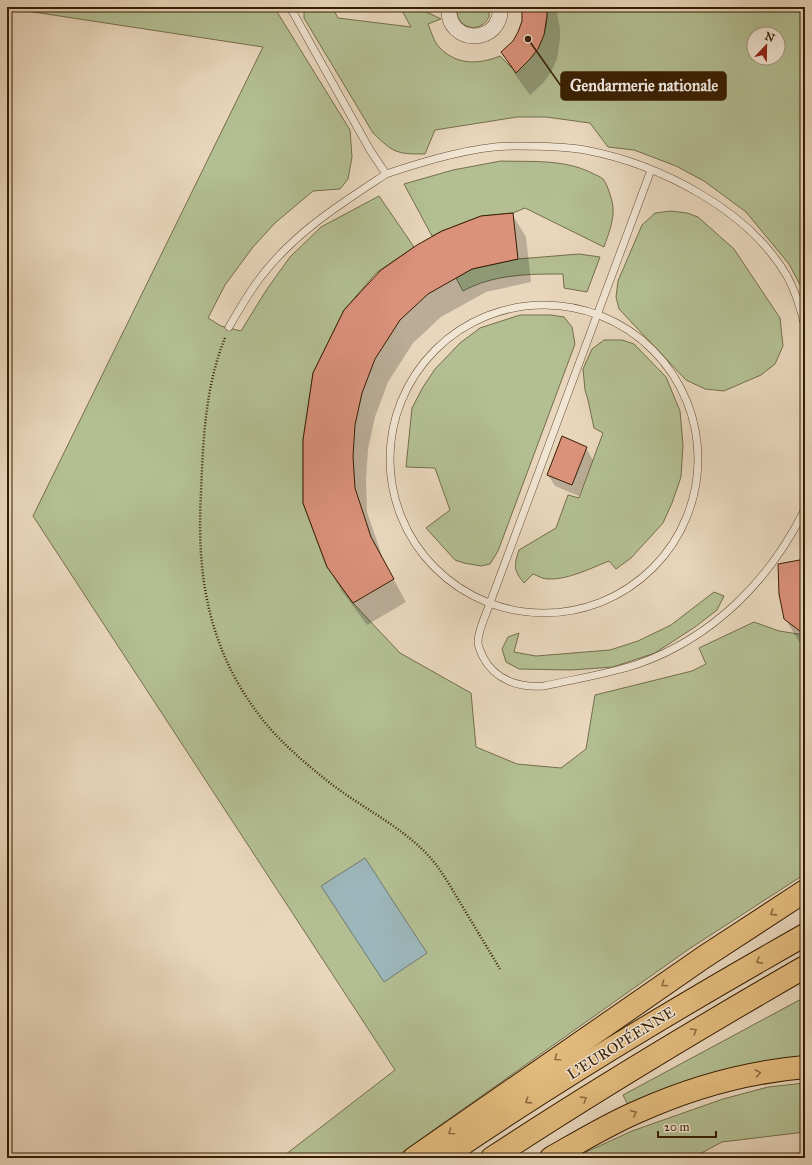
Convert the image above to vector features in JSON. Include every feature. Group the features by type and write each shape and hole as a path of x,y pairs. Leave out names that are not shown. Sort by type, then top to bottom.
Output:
{"highway":[{"path":"414,1158 692,965 805,891"},
{"name":"L'EUROPÉENNE","path":"442,1158 543,1091 641,1030 805,935"},
{"name":"L'EUROPÉENNE","path":"492,1158 624,1074 805,967"},
{"path":"551,1158 618,1121 672,1098 703,1087 739,1077 774,1070 805,1067"}],"street":[{"path":"449,7 450,18 455,28 465,35 473,36 484,34 494,27 499,17 500,7"}],"lane":[{"path":"290,7 370,150 386,174"},
{"path":"230,327 255,285 284,250 316,221 386,174 432,160 480,150 515,146 550,146 583,150 623,160 650,170 694,190 713,202 749,231 776,260 787,276 800,306 805,327"},
{"path":"650,170 479,635 478,643 486,661 492,670 500,677 521,686 531,687 544,686 638,664 690,639 720,619 759,579 779,554 805,509"},
{"path":"531,305 565,306 597,314 627,329 653,350 665,362 689,406 697,438 698,472 696,489 686,520 669,549 647,574 620,594 604,601 572,610 539,613 512,610 490,603 475,597 446,579 423,555 405,527 394,496 389,468 390,446 396,413 409,382 429,355 440,343 454,333 483,317 498,311 531,305"}],"path":[{"path":"230,327 219,355 211,385 204,436 200,509 200,548 204,586 210,619 222,652 248,699 268,726 283,742 329,782 402,833 435,864 446,879 500,969"}],"green space":[{"path":"7,7 274,7 350,130 352,157 348,179 340,189 313,191 275,223 253,247 225,285 208,318 221,326 241,331 267,289 290,257 321,227 379,196 414,247 376,273 344,310 313,373 303,440 303,503 327,567 353,603 400,653 471,693 476,747 517,764 561,768 586,749 595,695 692,671 706,664 699,648 754,622 779,631 805,635 805,874 689,949 394,1158 281,1158 395,1070 33,516 263,47"},
{"path":"304,7 332,7 338,18 411,27 400,7 427,12 441,19 428,24 439,47 446,53 468,62 484,61 500,56 516,72 530,59 540,44 546,26 547,7 805,7 805,294 789,264 746,212 704,181 676,166 634,150 608,147 590,123 546,117 517,117 435,130 425,154 408,154 396,151 386,145 373,133 304,18"},
{"path":"457,7 489,7 489,17 485,23 479,26 468,27 459,20"},
{"path":"501,161 559,163 570,165 602,178 608,188 613,208 612,223 604,247 525,208 513,213 481,216 432,236 404,184 453,170"},
{"path":"671,211 687,213 698,217 734,249 780,318 783,346 775,364 761,375 724,391 705,389 686,380 619,309 616,297 618,281 642,225 655,213"},
{"path":"579,254 600,257 587,292 564,288 563,274 537,274 499,278 475,285 463,291 456,278 472,269 518,259"},
{"path":"520,315 551,315 564,317 572,327 575,344 498,551 490,564 481,566 464,563 455,560 426,528 450,510 435,468 406,467 412,408 435,369 460,343 480,328"},
{"path":"604,340 622,340 634,344 666,377 680,411 683,445 681,477 663,523 631,558 616,569 609,561 563,578 546,579 533,574 524,583 516,571 515,564 519,550 556,528 568,495 579,498 603,433 594,428 585,390 583,369 592,349"},
{"path":"714,592 724,596 717,610 695,627 655,653 613,667 571,670 519,669 506,662 502,649 508,637 519,633 514,652 536,656 610,650 638,641 671,625"},
{"path":"805,997 805,1061 629,1107 623,1095"},
{"path":"805,1083 805,1132 722,1142 692,1158 573,1158 632,1131 723,1099 768,1087"}],"water":[{"path":"365,858 427,953 384,982 321,886"}],"building":[{"path":"522,7 547,7 547,16 544,35 538,49 516,73 501,52 513,41 518,32 522,21"},
{"path":"513,213 518,259 472,269 428,294 400,320 375,359 362,393 355,425 353,456 355,488 371,537 394,579 353,603 327,567 303,503 303,440 313,373 344,310 381,270 417,245 442,231 481,216"},
{"path":"562,436 587,447 572,485 547,475"},
{"path":"805,559 805,635 784,619 779,594 778,564"}],"place":[{"name":"Gendarmerie nationale","path":"528,39"}]}
